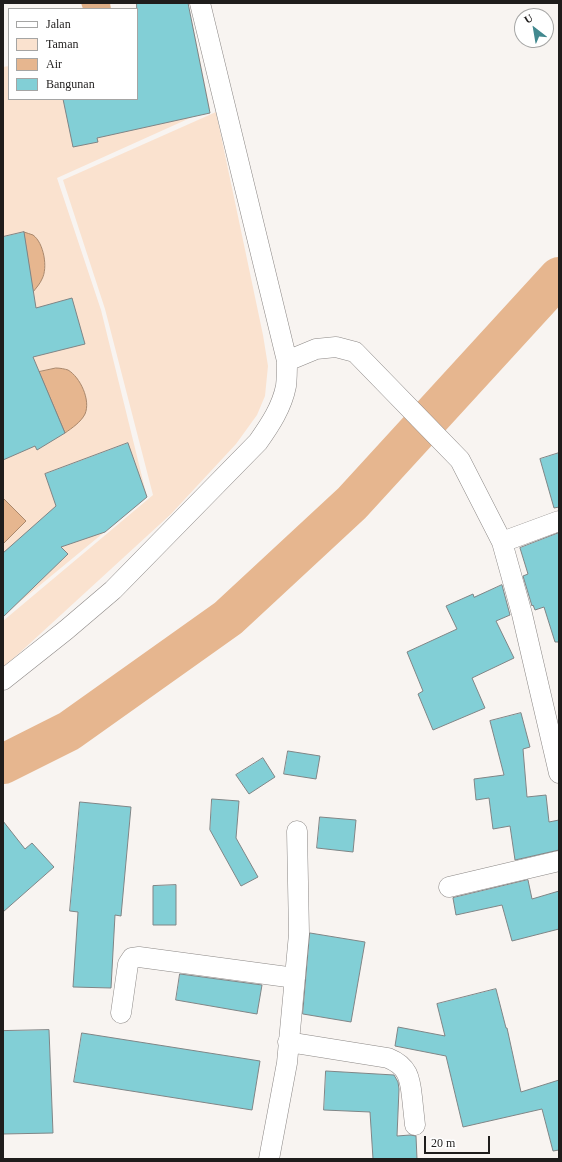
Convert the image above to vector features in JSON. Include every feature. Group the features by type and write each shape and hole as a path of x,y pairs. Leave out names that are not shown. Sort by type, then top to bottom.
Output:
{"street":[{"path":"3,680 113,590 258,442 278,409 286,386 287,361 200,3"},
{"path":"287,361 316,349 336,347 355,352 460,460 502,542 522,614 559,773"},
{"path":"502,542 559,521"},
{"path":"269,1159 287,1063 299,934 297,831"},
{"path":"449,887 559,862"},
{"path":"120,1013 128,964 132,958 139,957 295,978"},
{"path":"288,1042 388,1058 396,1061 404,1069 410,1079 415,1125"}],"green space":[{"path":"192,21 210,109 57,178 101,310 147,497 5,614 3,612 3,67 8,66 8,100 138,100 138,34"},
{"path":"216,112 263,335 268,366 265,396 257,415 236,444 171,514 3,668 3,621 153,495 105,309 63,180"}],"shaded area":[{"path":"81,3 110,3 111,8 83,8"}],"water":[{"path":"24,232 33,235 37,239 45,262 44,274 40,283 33,292"},
{"path":"56,368 68,370 77,378 83,389 87,402 85,414 81,420 65,433 39,372"},
{"path":"3,498 26,521 3,544"}],"building":[{"path":"137,3 188,3 210,113 97,138 98,142 73,147 63,100 138,100"},
{"path":"24,232 36,308 72,298 85,344 33,357 65,433 37,450 35,446 3,460 3,237"},
{"path":"128,443 147,497 105,532 61,547 68,554 3,617 3,553 56,506 45,474"},
{"path":"559,453 559,507 554,508 540,459"},
{"path":"559,533 559,642 555,642 544,607 535,610 533,605 532,606 523,576 528,574 520,548"},
{"path":"502,585 510,615 496,621 514,658 472,678 485,708 433,730 418,694 423,691 407,652 457,629 446,606 473,594 474,597"},
{"path":"521,713 530,747 523,749 527,797 546,795 549,822 559,820 559,850 515,860 510,826 493,829 489,798 476,800 474,779 504,775 490,721"},
{"path":"288,751 320,756 316,779 284,774"},
{"path":"263,758 275,777 249,794 236,775"},
{"path":"212,799 239,801 236,838 258,877 241,886 210,830"},
{"path":"80,802 131,807 121,916 115,915 111,988 73,987 78,912 70,911"},
{"path":"320,817 356,820 353,852 317,848"},
{"path":"3,821 25,849 32,843 54,867 3,912"},
{"path":"528,880 532,899 559,891 559,929 512,941 502,905 456,915 453,898"},
{"path":"176,885 176,925 153,925 153,886"},
{"path":"310,933 365,942 351,1022 303,1014"},
{"path":"180,974 262,985 257,1014 176,1000"},
{"path":"496,989 507,1028 521,1092 559,1080 559,1150 553,1151 542,1109 463,1127 446,1056 395,1046 398,1027 445,1036 437,1004"},
{"path":"49,1030 53,1133 3,1134 3,1031"},
{"path":"82,1033 260,1061 252,1110 74,1082"},
{"path":"326,1071 394,1075 398,1082 399,1089 397,1136 416,1136 417,1159 373,1159 370,1112 324,1110"}],"waterway":[{"path":"3,764 69,731 228,618 352,503 559,277"}]}
